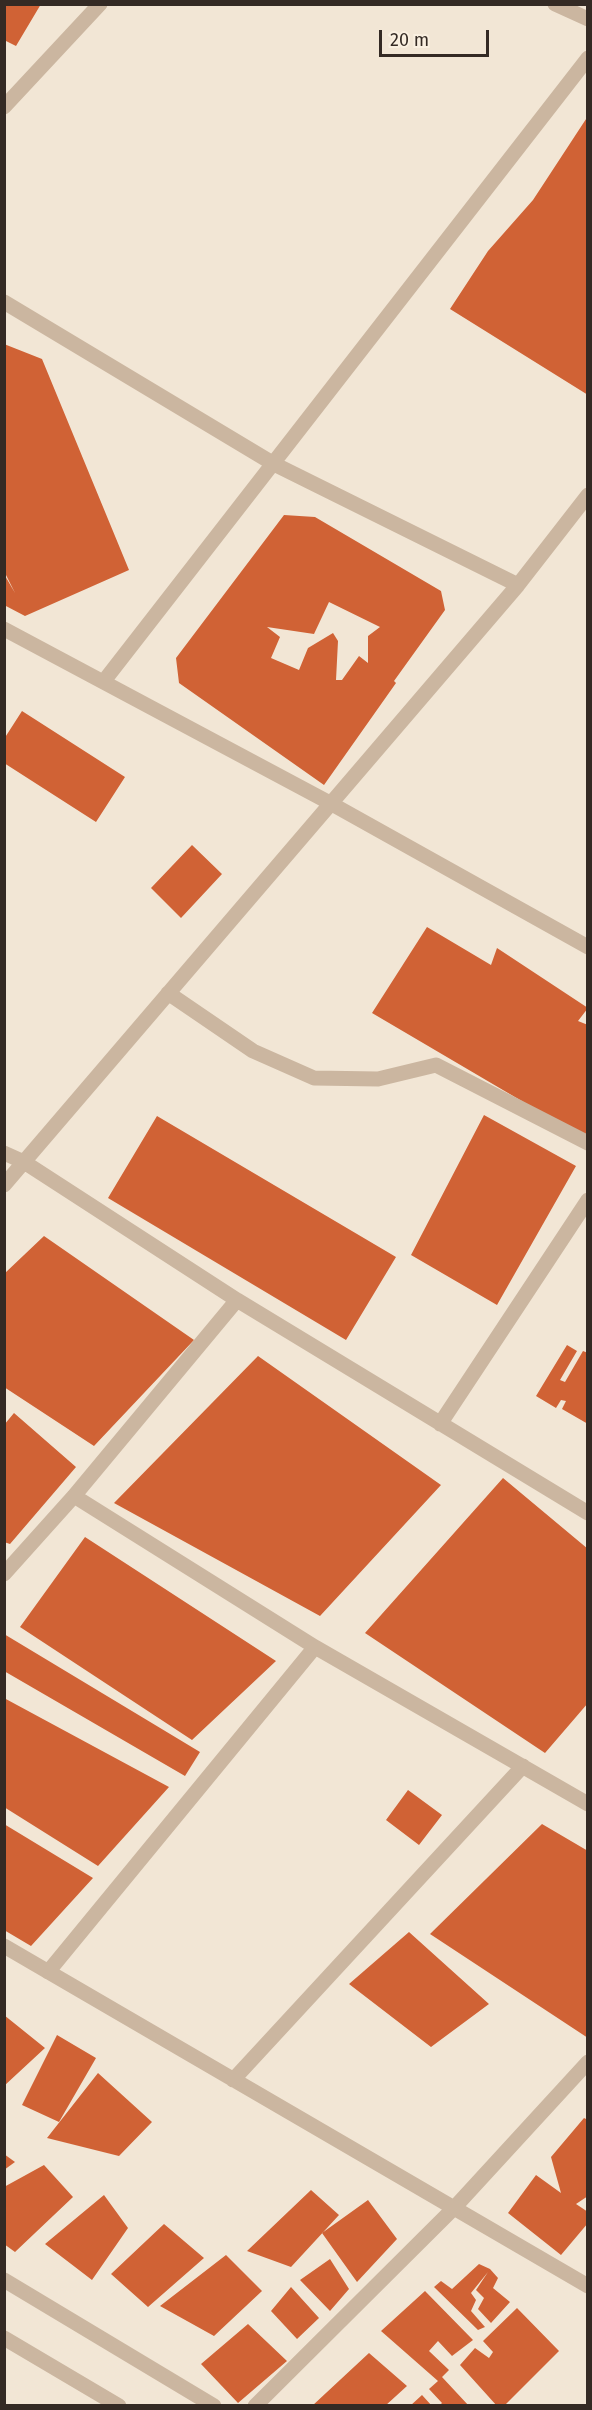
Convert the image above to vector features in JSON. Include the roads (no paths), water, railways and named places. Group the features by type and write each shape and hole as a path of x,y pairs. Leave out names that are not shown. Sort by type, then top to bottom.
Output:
{"street":[{"path":"4,107 100,4"},
{"path":"555,4 588,19"},
{"path":"104,681 588,58"},
{"path":"4,302 274,464 518,585"},
{"path":"4,1185 518,585 588,495"},
{"path":"4,629 330,803 588,947"},
{"path":"168,993 253,1051 314,1077 378,1079 436,1065 588,1143"},
{"path":"4,1153 24,1162 237,1300 588,1513"},
{"path":"440,1424 588,1200"},
{"path":"4,1574 74,1496 237,1300"},
{"path":"74,1496 315,1647 588,1804"},
{"path":"48,1972 315,1647"},
{"path":"233,2080 523,1766"},
{"path":"4,1946 588,2286"},
{"path":"255,2406 454,2208 588,2062"},
{"path":"4,2280 214,2406"},
{"path":"4,2338 119,2406"}]}
